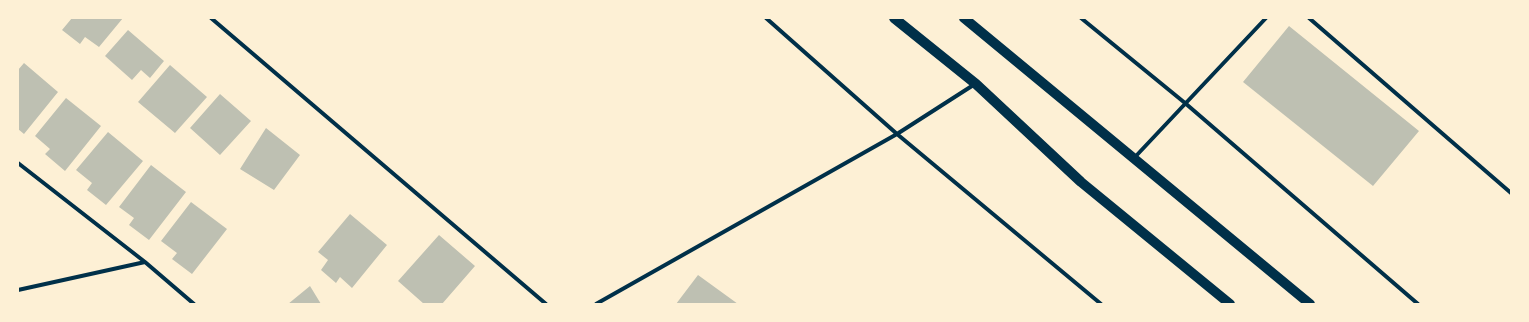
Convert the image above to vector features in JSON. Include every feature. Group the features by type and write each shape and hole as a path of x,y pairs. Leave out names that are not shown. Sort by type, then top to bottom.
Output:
{"main road":[{"path":"894,18 976,84 1081,182 1230,304"},
{"path":"964,18 1310,304"}],"street":[{"path":"211,18 546,304"},
{"path":"766,18 897,134 1100,304"},
{"path":"1081,18 1185,103 1418,304"},
{"path":"1134,158 1266,18"},
{"path":"1309,18 1510,191"},
{"path":"596,304 897,134 976,84"},
{"path":"18,163 144,262 194,304"},
{"path":"18,290 144,262"}],"building":[{"path":"72,18 123,18 99,47 85,37 80,44 62,30"},
{"path":"1289,26 1419,131 1373,186 1243,82"},
{"path":"128,30 164,61 150,78 141,70 132,80 105,56"},
{"path":"24,63 58,92 24,134 18,129 18,70"},
{"path":"170,65 207,97 175,133 138,102"},
{"path":"220,94 251,121 220,155 190,128"},
{"path":"66,98 101,126 65,171 45,154 50,149 35,136"},
{"path":"266,128 300,155 274,190 240,169"},
{"path":"108,132 143,161 106,205 87,190 92,183 76,170"},
{"path":"151,165 186,192 149,240 129,225 134,218 119,207"},
{"path":"191,202 227,229 192,274 172,259 177,253 161,241"},
{"path":"350,214 387,245 352,288 340,277 336,283 321,270 328,260 318,252"},
{"path":"439,235 475,266 442,304 424,304 398,281"},
{"path":"698,275 738,304 676,304"},
{"path":"310,286 321,304 288,304"}]}
